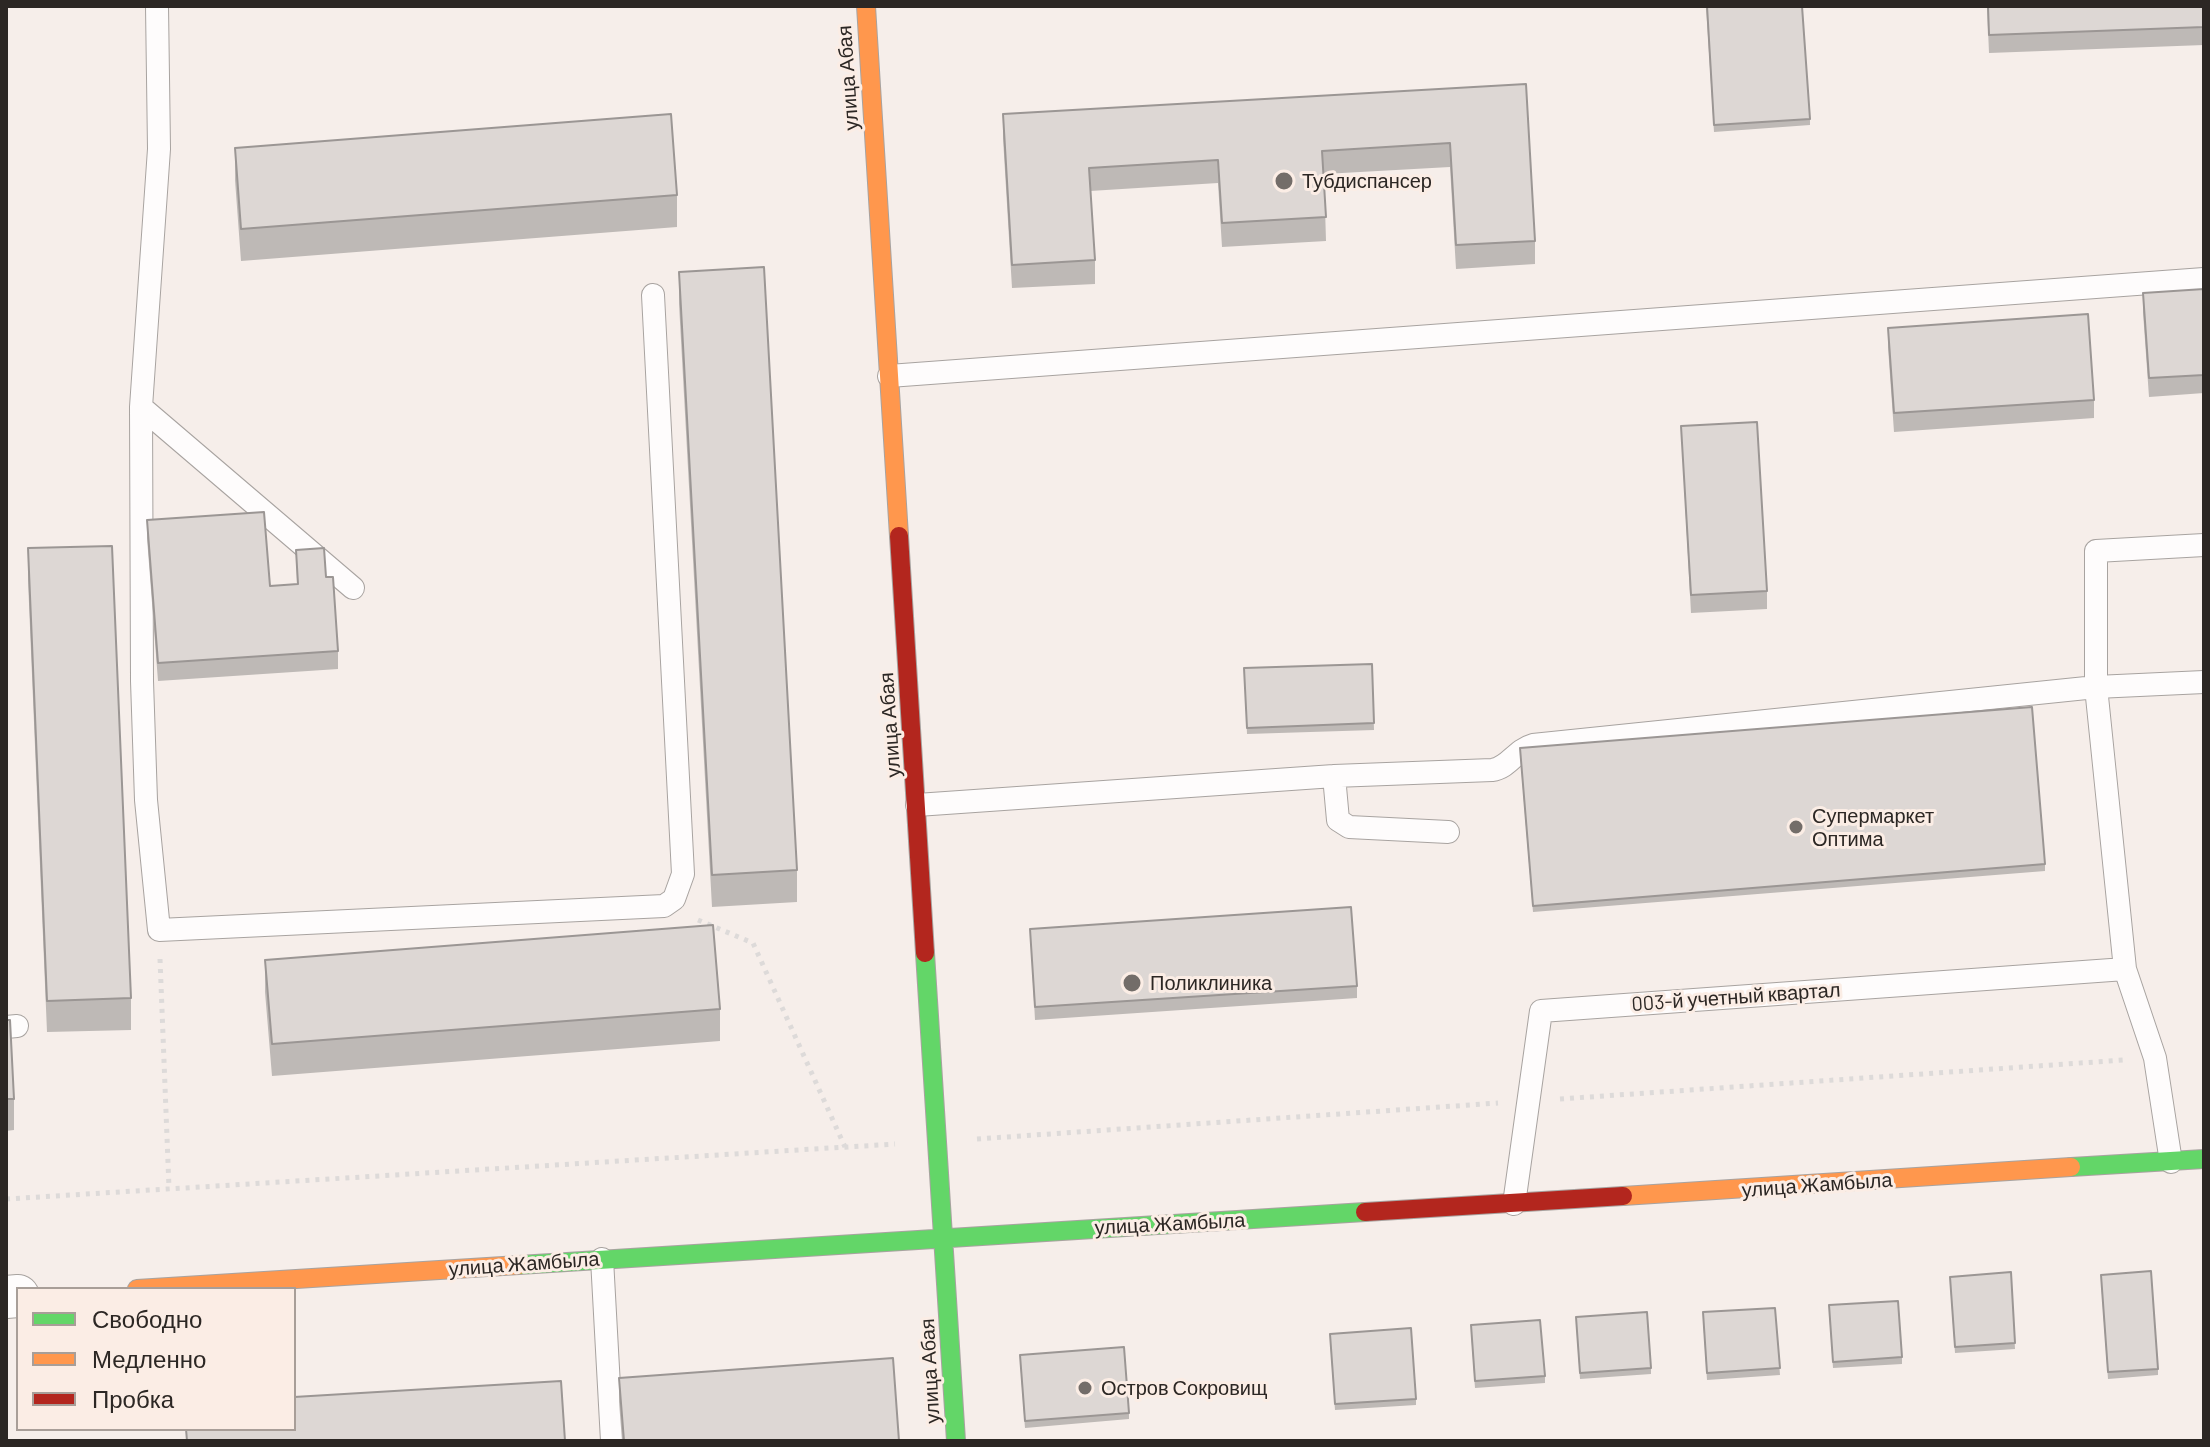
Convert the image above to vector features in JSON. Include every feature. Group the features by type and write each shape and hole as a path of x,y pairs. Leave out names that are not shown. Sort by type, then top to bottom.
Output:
{"street":[{"name":"улица Абая","path":"866,6 956,1441"},
{"name":"улица Жамбыла","path":"168,1287 2204,1159"}],"lane":[{"path":"157,6 159,149 141,407 142,681 146,800 159,930 664,906 674,899 683,874 653,295"},
{"path":"889,376 2204,279"},
{"path":"141,407 353,588"},
{"path":"2171,1162 2155,1058 2125,969 2096,687 2096,551 2204,545"},
{"path":"917,805 1334,776 1499,769 1517,752 1533,745 2096,687 2204,682"},
{"path":"1334,776 1338,820 1349,827 1448,832"},
{"name":"003-й учетный квартал","path":"1514,1204 1541,1011 2125,969"},
{"path":"602,1259 612,1441"}],"path":[{"path":"664,906 753,943 845,1147"},
{"path":"159,930 169,1188"},
{"path":"6,1199 938,1142 2155,1058"}],"building":[{"path":"1707,6 1802,6 1810,119 1714,125"},
{"path":"1988,6 2204,6 2204,27 1989,35"},
{"path":"1526,84 1535,241 1456,245 1450,143 1322,151 1326,217 1222,223 1218,160 1089,168 1095,260 1012,265 1003,114"},
{"path":"671,114 677,195 241,229 235,148"},
{"path":"764,267 797,870 712,875 679,272"},
{"path":"2204,289 2204,375 2149,378 2143,293"},
{"path":"2088,314 2094,400 1894,413 1888,328"},
{"path":"1757,422 1767,591 1691,595 1681,426"},
{"path":"264,512 270,586 298,584 296,550 324,548 326,577 333,577 338,651 158,663 147,520"},
{"path":"112,546 131,998 47,1001 28,548"},
{"path":"1372,664 1374,723 1247,728 1244,668"},
{"path":"2032,707 2045,864 1533,906 1520,748"},
{"path":"1351,907 1357,986 1035,1007 1030,929"},
{"path":"713,925 720,1009 272,1044 265,960"},
{"path":"6,1020 10,1020 14,1099 6,1099"},
{"path":"2151,1271 2158,1369 2108,1372 2101,1275"},
{"path":"2011,1272 2015,1343 1955,1347 1950,1277"},
{"path":"1898,1301 1902,1357 1833,1362 1829,1305"},
{"path":"1775,1308 1780,1368 1707,1373 1703,1312"},
{"path":"1647,1312 1651,1368 1580,1373 1576,1317"},
{"path":"1540,1320 1545,1376 1475,1381 1471,1325"},
{"path":"1411,1328 1416,1399 1335,1404 1330,1334"},
{"path":"1124,1347 1129,1413 1025,1421 1020,1355"},
{"path":"893,1358 899,1441 624,1441 619,1378"},
{"path":"561,1381 565,1441 187,1441 186,1431 296,1431 296,1397"}],"traffic: fast":[{"path":"925,953 956,1441"},
{"path":"2071,1167 2204,1159"},
{"path":"519,1265 1365,1212"}],"traffic: slow":[{"path":"866,6 899,536"},
{"path":"1623,1196 2071,1167"},
{"path":"169,1287 519,1265"}],"traffic: jam":[{"path":"899,536 925,953"},
{"path":"1365,1212 1623,1196"}],"place":[{"name":"Тубдиспансер","path":"1284,181"},
{"name":"Супермаркет Оптима","path":"1796,827"},
{"name":"Поликлиника","path":"1132,983"},
{"name":"Остров Сокровищ","path":"1085,1388"}]}
